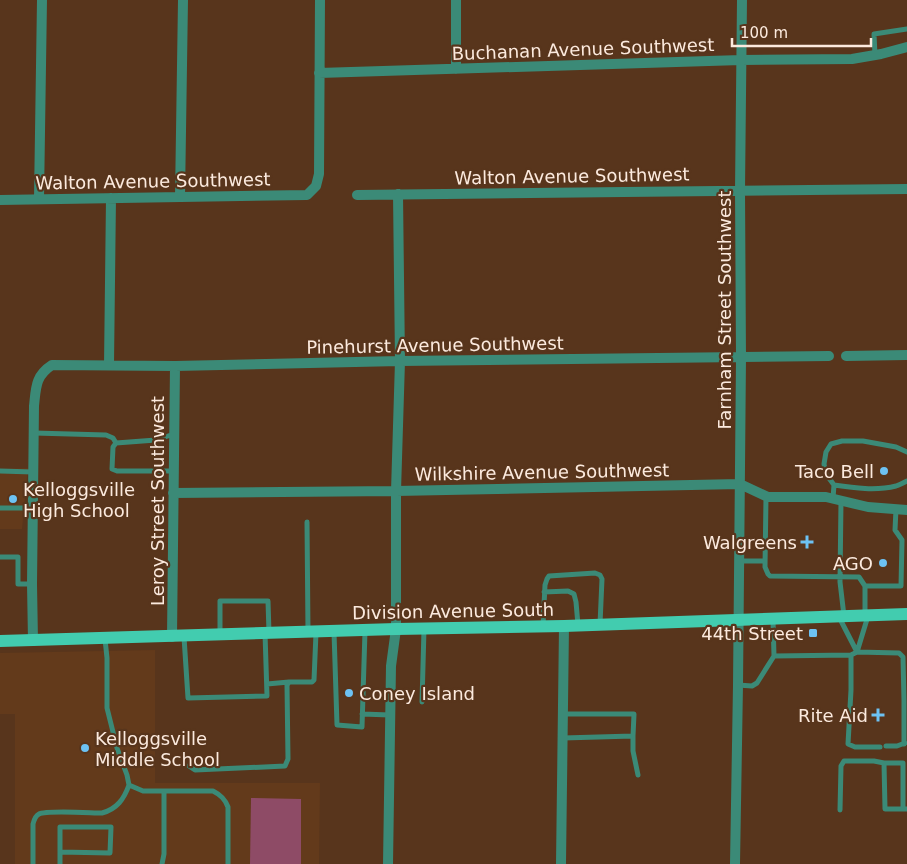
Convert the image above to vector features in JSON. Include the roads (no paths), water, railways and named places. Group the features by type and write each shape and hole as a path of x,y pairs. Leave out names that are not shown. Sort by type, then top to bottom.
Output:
{"main road":[{"name":"Division Avenue South","path":"0,641 396,629 578,626 907,614"}],"street":[{"path":"39,198 42,0"},
{"path":"180,197 183,0"},
{"path":"319,72 320,0"},
{"path":"456,0 456,69"},
{"name":"Farnham Street Southwest","path":"735,864 739,620 742,0"},
{"name":"Buchanan Avenue Southwest","path":"319,72 741,60 852,59 907,47"},
{"name":"Walton Avenue Southwest","path":"0,200 307,195 316,186 319,174 319,72"},
{"name":"Walton Avenue Southwest","path":"358,195 907,189"},
{"path":"388,864 391,666 396,629 396,491 400,361 398,194"},
{"path":"109,365 110,198"},
{"name":"Pinehurst Avenue Southwest","path":"34,433 36,385 43,370 52,365 175,366 400,361 829,356"},
{"path":"846,356 907,356"},
{"name":"Leroy Street Southwest","path":"175,366 173,493 178,636"},
{"path":"33,641 34,433"},
{"name":"Wilkshire Avenue Southwest","path":"173,493 396,491 740,484 768,497 826,497 868,507 907,510"},
{"path":"561,864 564,626"}],"lane":[{"path":"875,55 874,34 907,29"},
{"path":"34,433 106,435 114,438 116,443"},
{"path":"116,443 156,440 174,434"},
{"path":"857,652 841,617 837,500 834,485 826,474 824,464 826,452 831,444 842,441 863,441 896,447 907,452"},
{"path":"116,443 113,447 112,469 116,471 174,471"},
{"path":"0,472 34,472"},
{"path":"834,485 854,488 882,488 897,486 907,481"},
{"path":"766,496 765,568 770,576 859,576 865,586 866,616 857,652"},
{"path":"0,508 33,508"},
{"path":"865,586 901,586 904,540 895,530 896,509"},
{"path":"267,684 312,682 314,680 306,522"},
{"path":"0,557 18,557 18,584 32,584"},
{"path":"739,561 765,561"},
{"path":"543,626 544,592 547,579 550,576 595,573 600,575 602,579 600,625"},
{"path":"544,592 568,591 574,594 578,626"},
{"path":"178,636 188,698 267,696 268,600 220,601 220,635"},
{"path":"738,685 752,686 757,683 774,656 773,619"},
{"path":"422,702 424,629"},
{"path":"334,632 337,725 362,727 365,630"},
{"path":"33,864 33,824 37,815 46,812 102,813 120,803 129,785 128,774 117,748 107,708 104,639"},
{"path":"774,656 851,655 857,652 899,653 903,657 905,743 897,746 886,746"},
{"path":"851,655 848,744 855,747 880,747"},
{"path":"189,766 195,770 286,766 288,759 288,682"},
{"path":"362,714 390,715"},
{"path":"563,714 634,714 633,751 638,775"},
{"path":"563,738 633,736"},
{"path":"840,810 841,766 844,761 874,761 902,763 905,809 886,809 884,762"},
{"path":"129,785 143,791 213,791 219,794 225,800 228,815 228,864"},
{"path":"162,864 164,854 164,792"},
{"path":"60,852 110,853 110,827 60,827 60,852 60,864"}],"place":[{"name":"Taco Bell","path":"884,471"},
{"name":"Kelloggsville High School","path":"13,499"},
{"name":"Walgreens","path":"807,542"},
{"name":"AGO","path":"883,563"},
{"name":"44th Street","path":"813,633"},
{"name":"Coney Island","path":"349,693"},
{"name":"Rite Aid","path":"878,715"},
{"name":"Kelloggsville Middle School","path":"85,748"}]}
